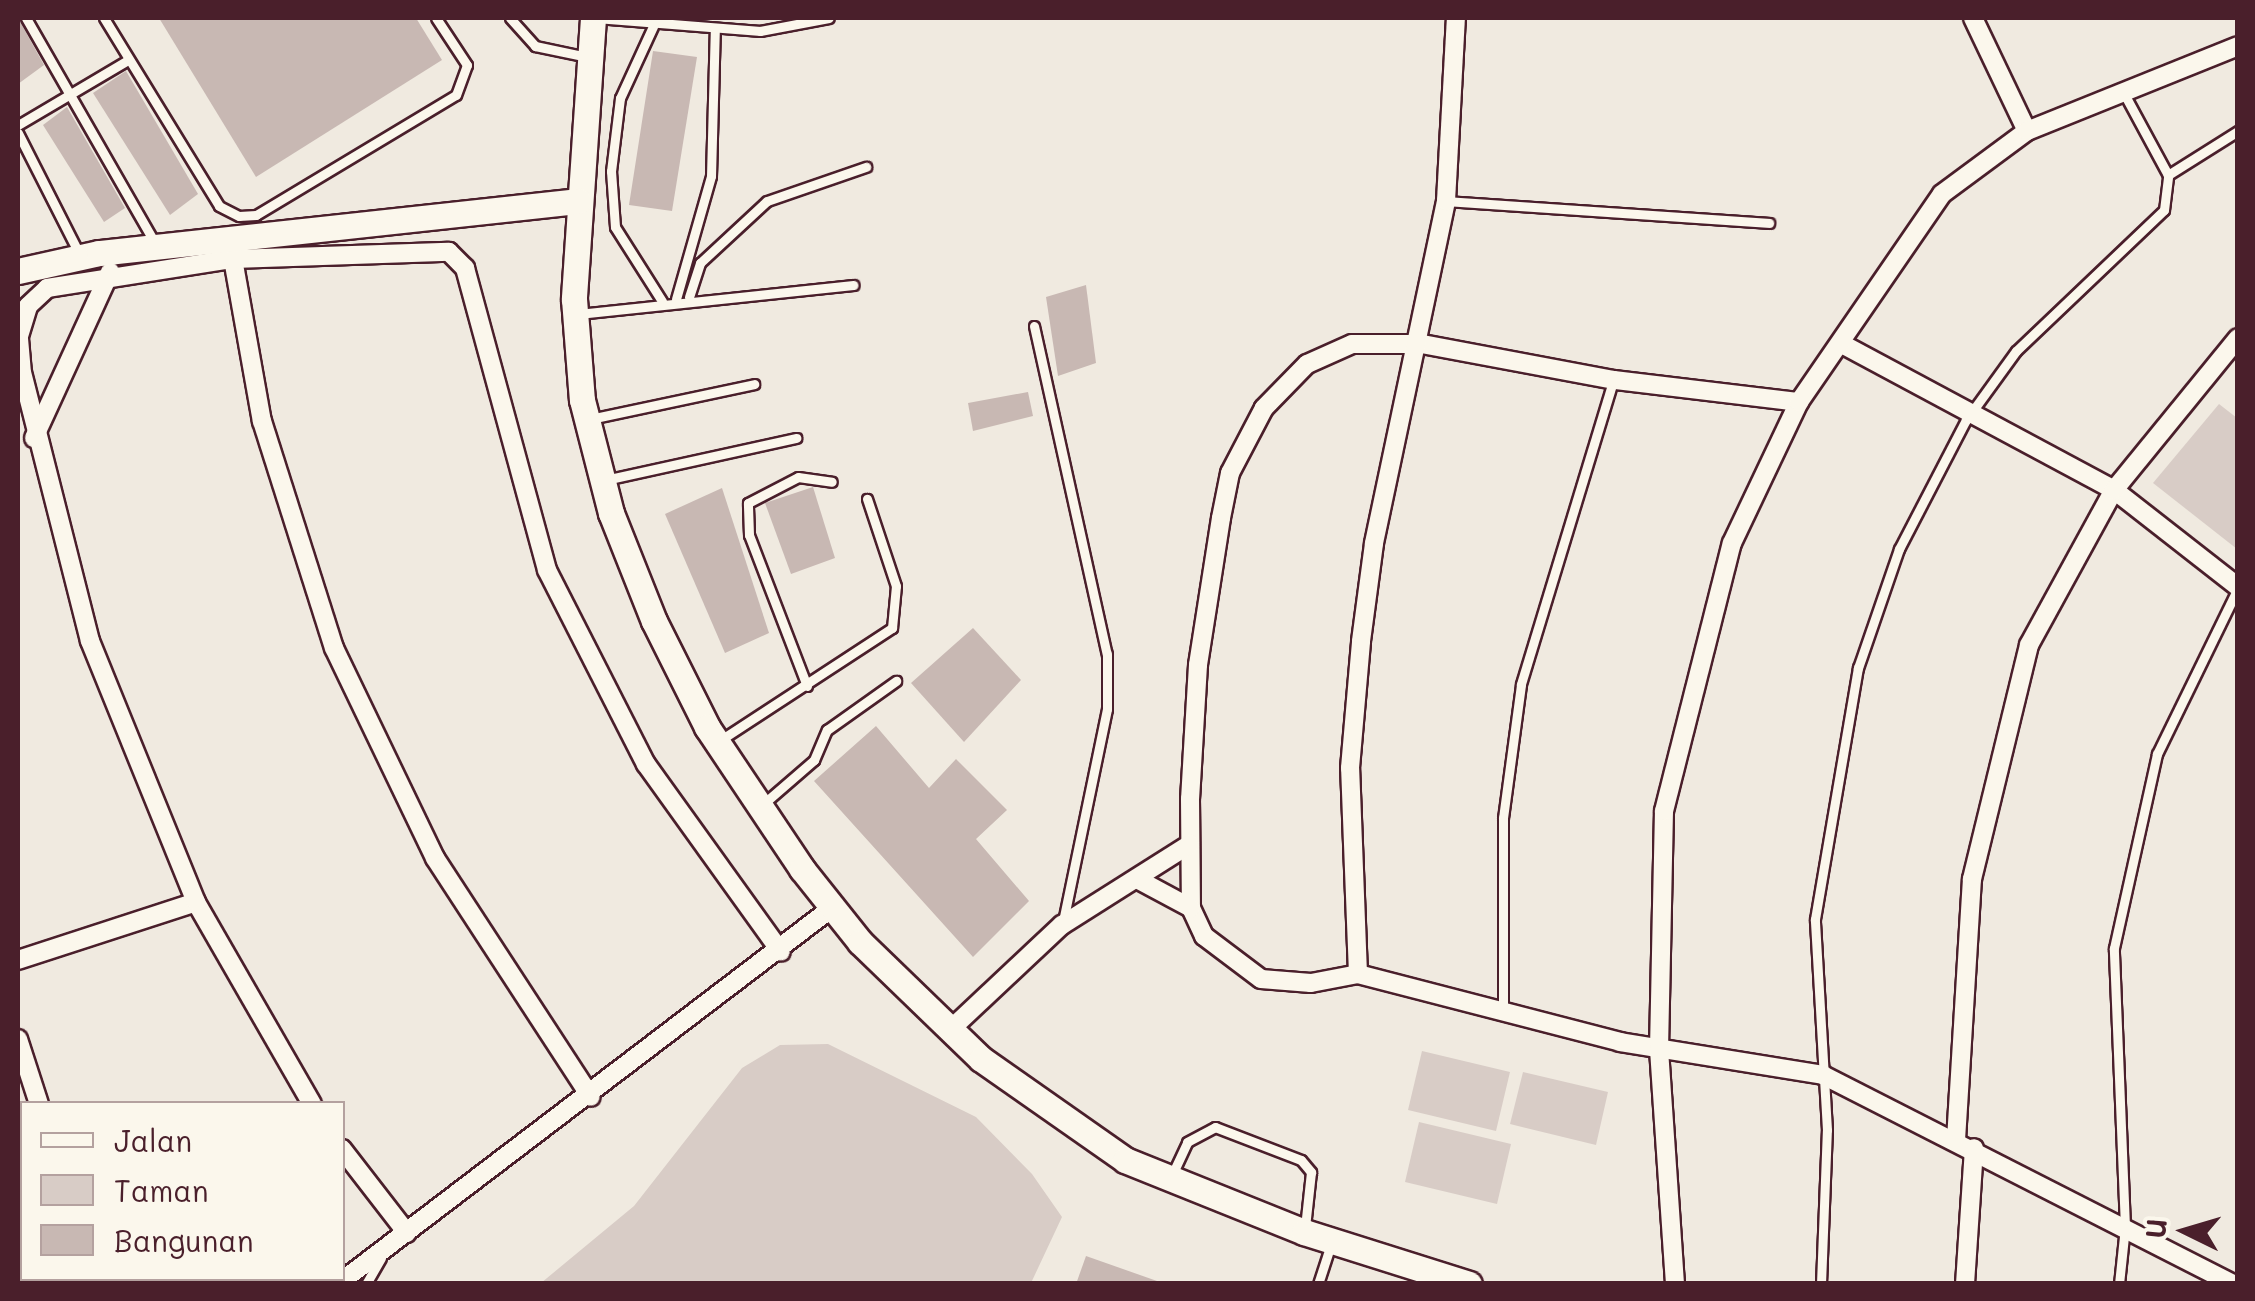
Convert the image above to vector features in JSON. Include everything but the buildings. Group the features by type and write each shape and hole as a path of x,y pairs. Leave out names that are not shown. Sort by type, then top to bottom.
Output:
{"street":[{"path":"593,18 578,200 576,314 587,420 603,481 654,621 717,743 760,806 834,907 950,1030 1068,1123 1169,1179 1332,1242 1469,1284"},
{"path":"1358,974 1350,785 1361,641 1374,542 1421,344 1446,201 1456,18"},
{"path":"1973,18 2027,131"},
{"path":"1675,1284 1659,1049 1658,908 1675,748 1732,543 1799,402 1942,194 2027,131 2238,46"},
{"path":"18,271 81,257 578,200"},
{"path":"310,1101 196,902 90,642 34,438 19,336 28,306 47,288 110,272 233,259 449,252 465,268 547,570 646,764 781,952"},
{"path":"233,259 272,459 348,681 481,939 591,1097"},
{"path":"34,438 110,272"},
{"path":"1965,1284 1962,970 1996,764 2028,645 2114,490 2238,338"},
{"path":"1799,402 1614,380 1421,344 1352,344 1307,364 1264,408 1230,473 1198,665 1190,844 1192,908 1220,955 1261,979 1311,983 1358,974 1659,1049 1822,1074 2232,1284"},
{"path":"1842,344 2114,490 2238,587"},
{"path":"950,1030 1062,924 1190,844"},
{"path":"1137,880 1192,908"},
{"path":"18,960 196,902"},
{"path":"345,1279 591,1097 834,907"},
{"path":"18,1039 38,1101"},
{"path":"345,1153 407,1233"}],"lane":[{"path":"26,18 157,248"},
{"path":"104,18 220,206 256,215 456,94 467,66 436,18"},
{"path":"510,18 534,46 590,57"},
{"path":"593,18 760,31 829,18"},
{"path":"655,22 620,98 611,171 615,227 662,301"},
{"path":"676,298 710,176 716,28"},
{"path":"81,257 18,129 128,60"},
{"path":"1821,1284 1822,1074 1815,919 1840,747 1872,618 1899,549 1950,446 1976,416 2016,351 2164,210 2168,175 2122,90"},
{"path":"2168,175 2238,131"},
{"path":"689,297 700,263 767,201 866,168"},
{"path":"1446,201 1768,224"},
{"path":"576,314 676,298 853,285"},
{"path":"1034,326 1107,654 1107,709 1062,924"},
{"path":"1503,1012 1503,818 1521,684 1614,380"},
{"path":"587,420 754,384"},
{"path":"603,481 796,438"},
{"path":"807,686 750,536 748,502 798,477 832,482"},
{"path":"717,743 892,628 897,615 867,498"},
{"path":"2120,1284 2125,1228 2114,948 2157,754 2238,587"},
{"path":"760,806 814,760 827,730 896,681"},
{"path":"1169,1179 1187,1142 1215,1128 1301,1160 1314,1188 1304,1232"},
{"path":"1318,1284 1332,1242"},
{"path":"366,1284 388,1247"}],"green space":[{"path":"2219,404 2237,418 2237,549 2153,483"},
{"path":"828,1044 976,1117 1032,1174 1062,1217 1031,1283 541,1283 634,1206 742,1068 780,1045"},
{"path":"1422,1051 1510,1072 1496,1131 1408,1110"},
{"path":"1523,1072 1608,1092 1596,1145 1510,1124"},
{"path":"1419,1122 1511,1144 1497,1204 1405,1182"}]}
